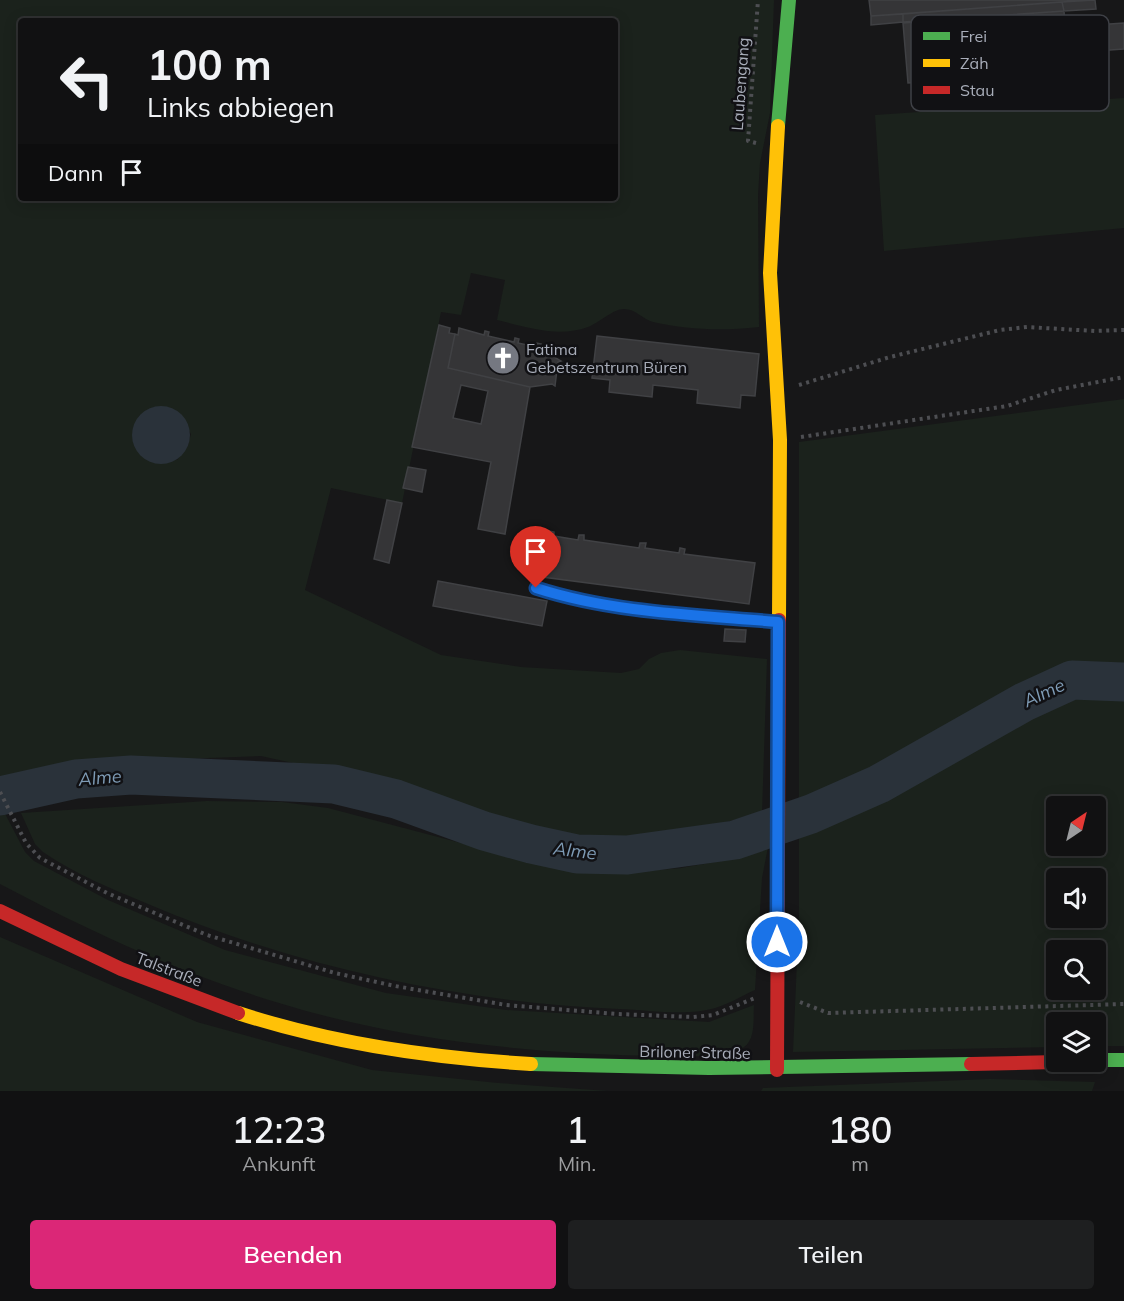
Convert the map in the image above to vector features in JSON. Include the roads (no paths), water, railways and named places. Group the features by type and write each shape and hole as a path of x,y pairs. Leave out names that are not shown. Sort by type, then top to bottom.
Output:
{"main road":[{"path":"777,1070 780,440 779,392 772,340 770,249 789,0"},
{"name":"Talstraße","path":"0,911 106,963 230,1010 335,1039"},
{"name":"Briloner Straße","path":"335,1039 438,1056 547,1067 777,1070 1046,1062"},
{"path":"1106,1060 1124,1060"}],"lane":[{"path":"536,588 574,600 627,608 778,622"}],"waterway":[{"name":"Alme","path":"0,796 76,779 131,775 334,784 396,799 484,831 531,844 577,854 627,855 735,840 811,814 879,784 1024,702 1072,680 1124,682"}],"place":[{"name":"Fatima Gebetszentrum Büren","path":"503,358"}]}
